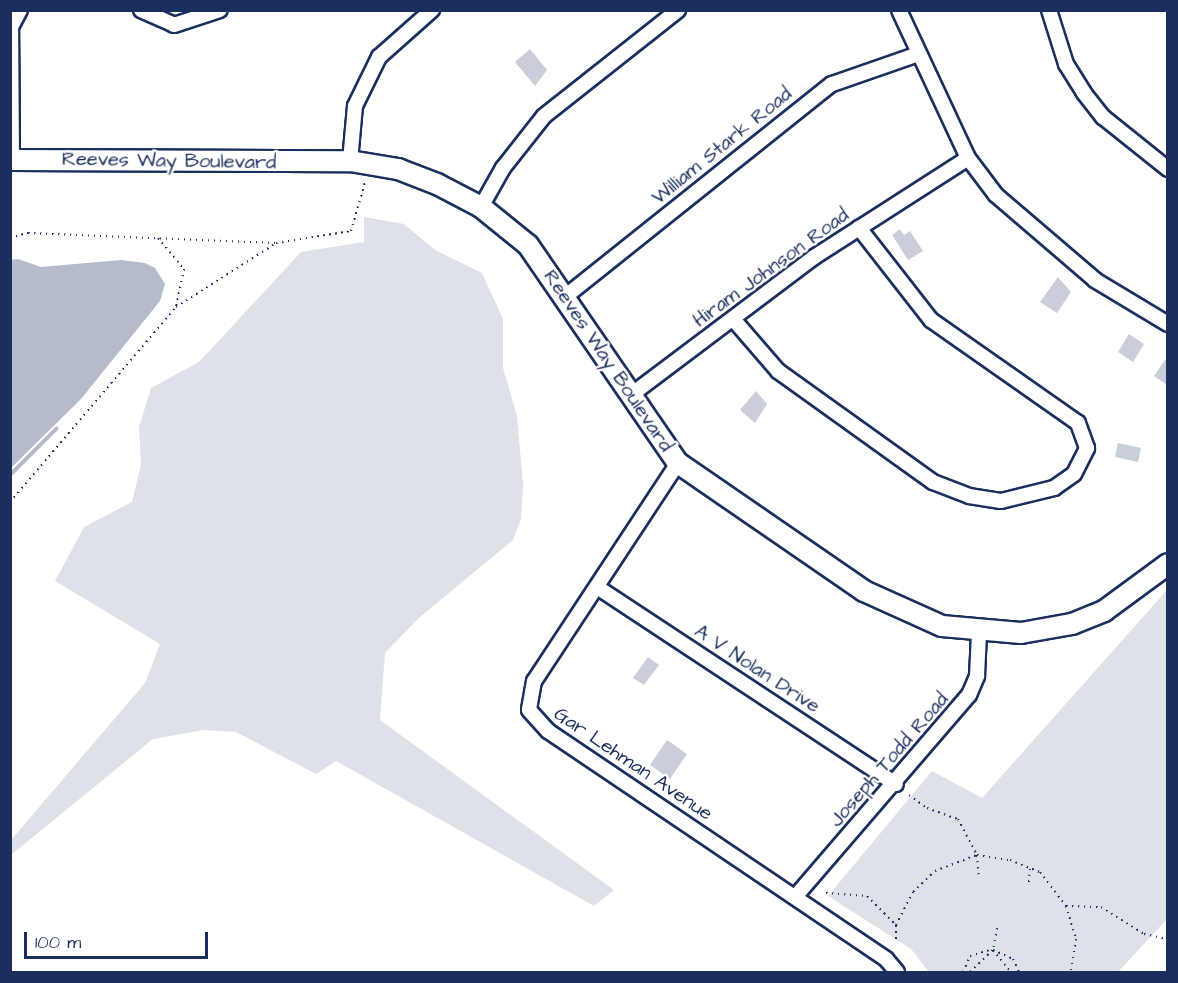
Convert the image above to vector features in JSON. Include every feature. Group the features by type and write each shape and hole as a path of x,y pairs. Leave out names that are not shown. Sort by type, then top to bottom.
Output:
{"street":[{"path":"11,160 11,27 20,10"},
{"path":"141,10 174,25 220,10"},
{"path":"360,163 355,106 378,57 432,10"},
{"path":"481,207 503,168 544,116 678,10"},
{"path":"899,10 968,158 996,195 1031,229 1095,280 1167,324"},
{"path":"1049,10 1066,64 1084,93 1104,117 1167,169"},
{"name":"William Stark Road","path":"566,296 832,84 918,54"},
{"name":"Hiram Johnson Road","path":"631,395 859,228 968,158"},
{"name":"Reeves Way Boulevard","path":"11,160 360,163 398,169 481,207 528,245 566,296 678,463 864,591 942,626 979,633 1021,633 1072,624 1104,611 1167,564"},
{"path":"734,320 778,372 933,482 969,496 1001,501 1054,488 1074,474 1087,448 1078,423 931,320 859,228"},
{"name":"Gar Lehman Avenue","path":"678,463 534,681 528,699 531,714 548,731 886,959 897,972"},
{"name":"A V Nolan Drive","path":"597,587 896,784"},
{"name":"Joseph Todd Road","path":"795,897 896,784 969,696 977,676 979,633"}],"path":[{"path":"10,238 28,233 276,243 351,231 360,163"},
{"path":"158,238 184,269 176,307"},
{"path":"10,502 176,307 276,243"},
{"path":"909,795 927,808 958,819 977,855 979,876"},
{"path":"896,940 896,925 923,880 952,862 977,855 1030,867 1050,881 1066,906 1076,939 1071,972"},
{"path":"1029,882 1030,867"},
{"path":"826,893 867,896 896,925"},
{"path":"1066,906 1101,907 1144,934 1167,939"},
{"path":"970,972 993,950 997,928"},
{"path":"993,950 1011,972"},
{"path":"963,972 964,964 977,951 993,950 1013,959 1019,972"}],"shaded area":[{"path":"364,217 404,224 435,250 482,273 503,319 503,368 517,416 523,484 521,519 513,540 420,617 385,653 380,720 614,890 594,906 336,761 316,774 236,732 204,730 153,739 11,855 11,840 145,683 160,644 55,581 84,527 132,502 141,465 139,427 151,388 199,362 301,252 364,242"},
{"path":"1167,590 1167,919 1118,972 929,972 911,949 828,896 932,771 982,798"}],"water":[{"path":"18,259 41,267 121,260 145,263 155,268 165,284 160,301 81,399 11,468 10,260"}],"building":[{"path":"530,49 547,70 535,86 515,62"},
{"path":"900,229 904,235 910,231 923,251 908,260 892,235"},
{"path":"1058,277 1071,292 1057,313 1040,302"},
{"path":"1129,334 1144,344 1133,362 1118,352"},
{"path":"1167,357 1167,385 1154,376"},
{"path":"756,391 767,404 755,423 740,410"},
{"path":"1118,443 1141,448 1138,462 1115,457"},
{"path":"648,657 659,665 644,685 633,678"},
{"path":"667,740 687,754 670,779 650,765"}],"waterway":[{"path":"10,475 57,428"}]}
